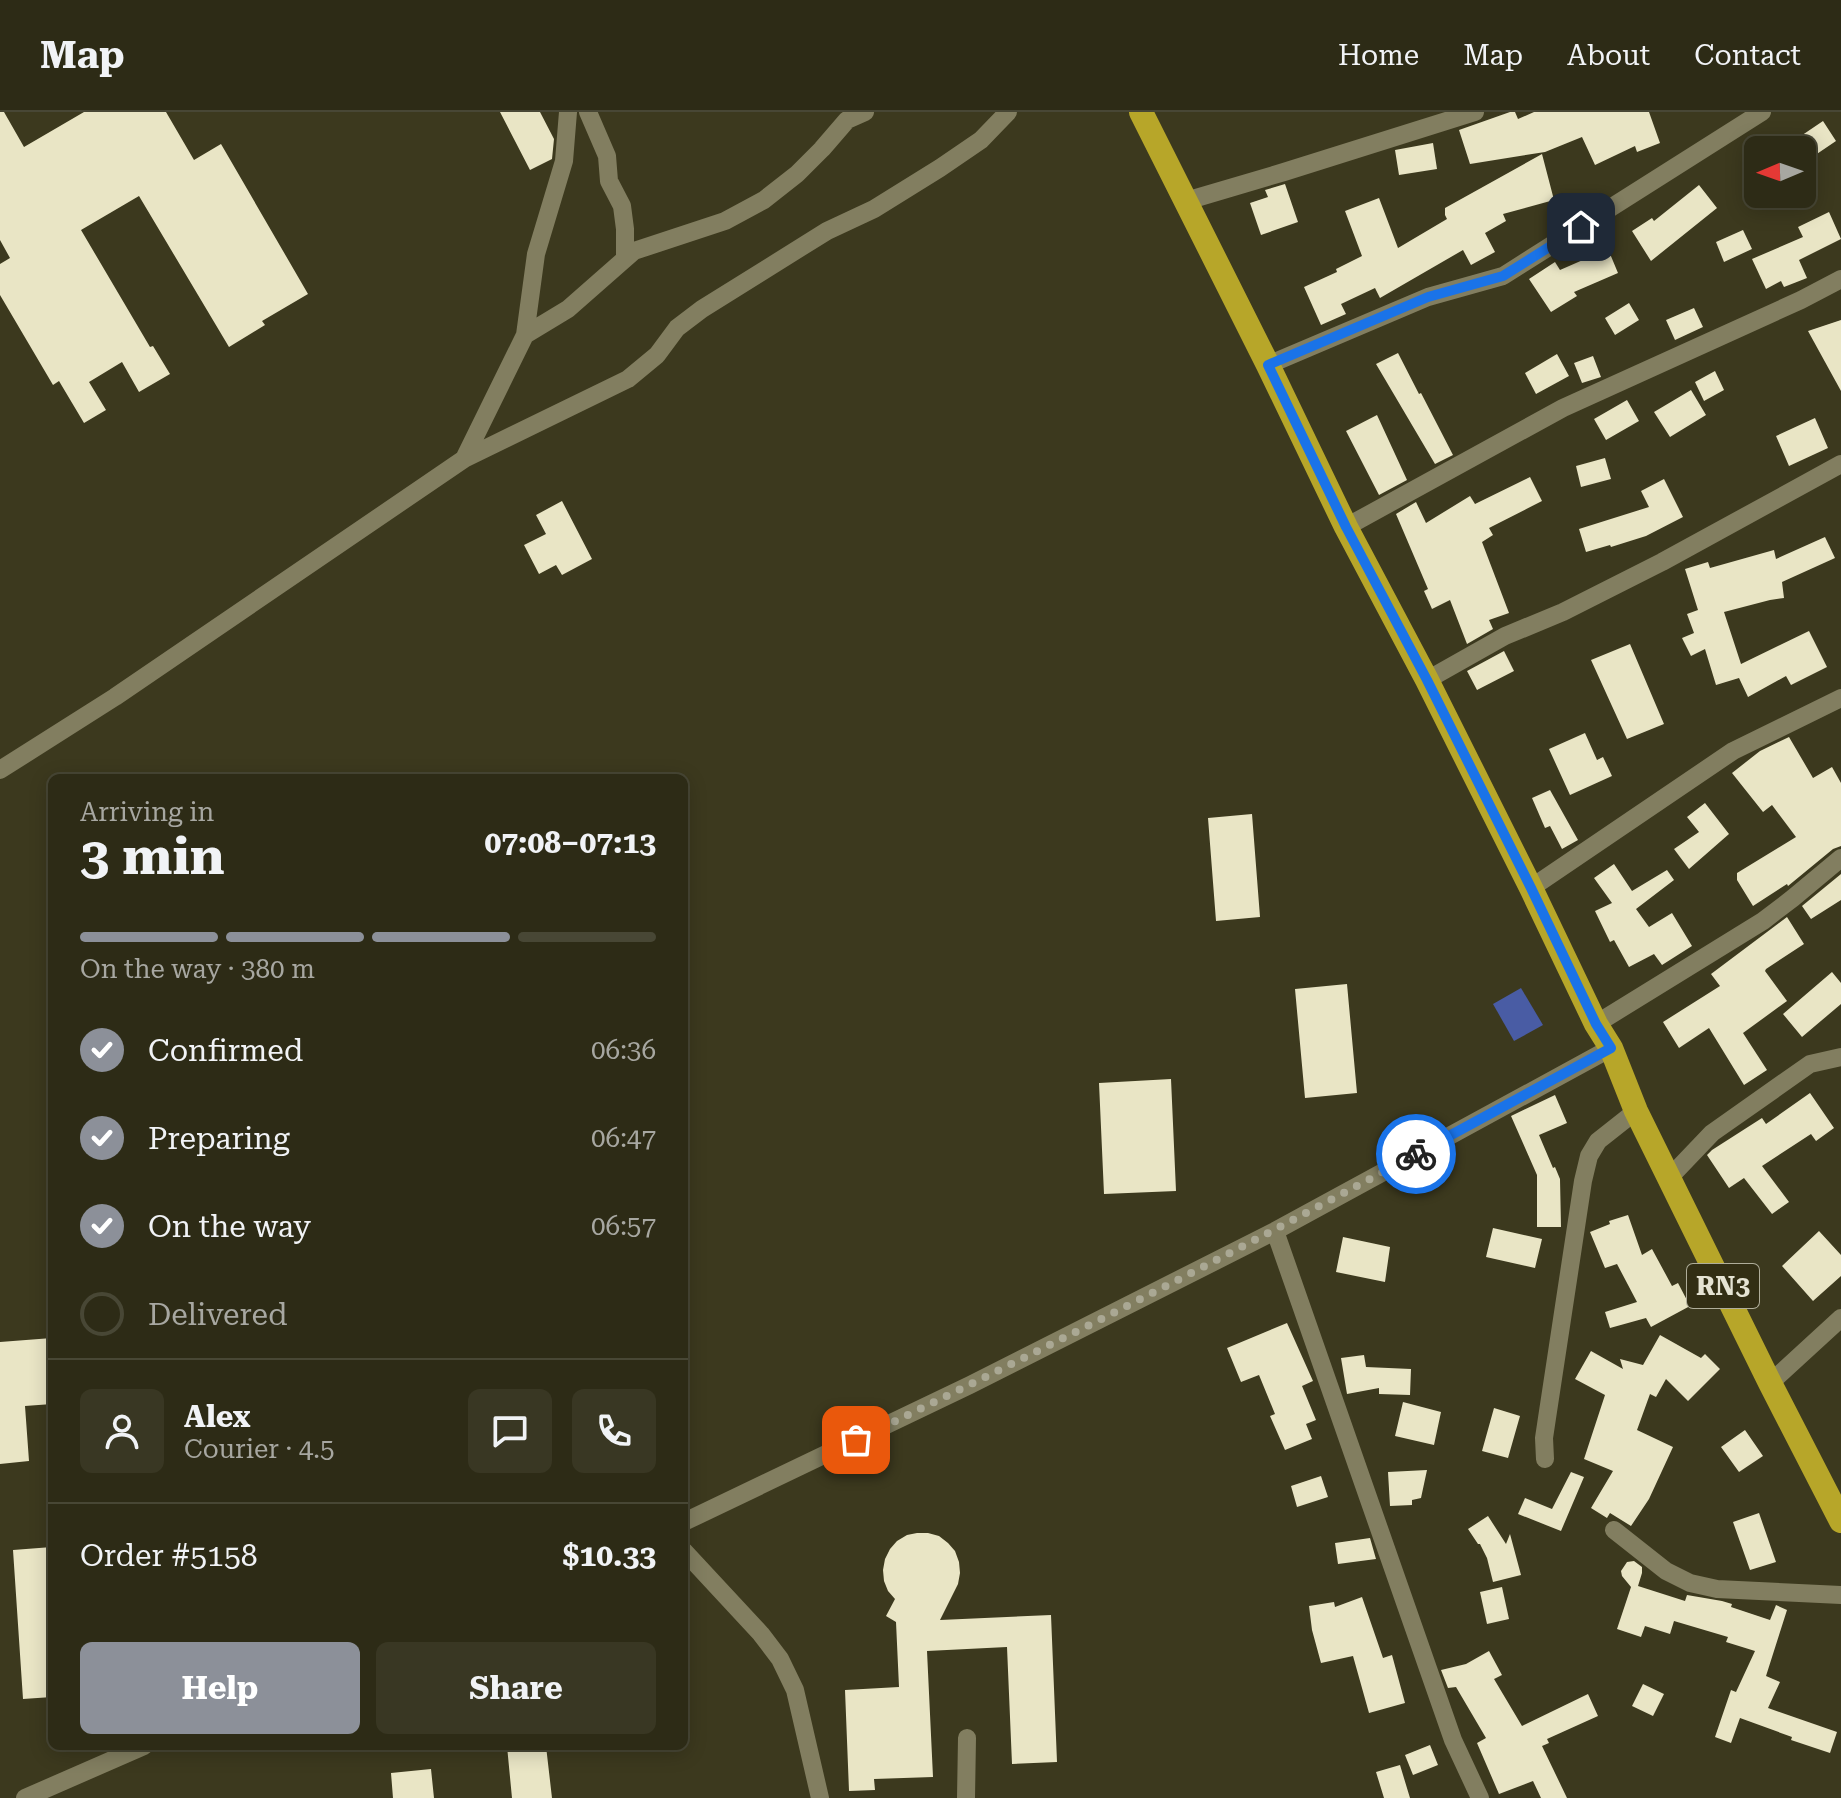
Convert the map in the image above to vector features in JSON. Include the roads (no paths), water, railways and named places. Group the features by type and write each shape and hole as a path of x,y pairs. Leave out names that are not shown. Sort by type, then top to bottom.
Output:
{"highway":[{"name":"RN3","path":"1141,112 1346,527 1427,680 1596,1024 1611,1048 1636,1111 1841,1521"}],"street":[{"path":"464,459 525,335 536,254 564,161 568,112"},
{"path":"588,112 607,156 609,181 622,206 625,257"},
{"path":"525,335 568,309 634,251 725,221 764,200 797,174 847,120 865,112"},
{"path":"0,770 115,697 464,459 628,379 657,355 677,328 702,309 827,231 874,209 940,168 981,140 1008,112"},
{"path":"1186,201 1475,112"},
{"path":"1268,365 1428,297 1503,276 1762,112"},
{"path":"1346,527 1563,408 1841,279"},
{"path":"1427,680 1505,636 1563,612 1662,562 1841,464"},
{"path":"1531,888 1733,751 1841,698"},
{"path":"1596,1024 1763,921 1841,858"},
{"path":"688,1520 956,1392 1275,1231 1611,1048"},
{"path":"1670,1177 1712,1133 1810,1064 1841,1057"},
{"path":"1545,1459 1544,1438 1589,1156 1598,1141 1636,1111"},
{"path":"1275,1231 1453,1740 1480,1798"},
{"path":"1770,1383 1841,1318"},
{"path":"1614,1530 1666,1571 1690,1583 1717,1589 1841,1595"},
{"path":"688,1555 780,1659 795,1690 820,1798"},
{"path":"966,1798 967,1738"},
{"path":"25,1798 135,1750"}]}
